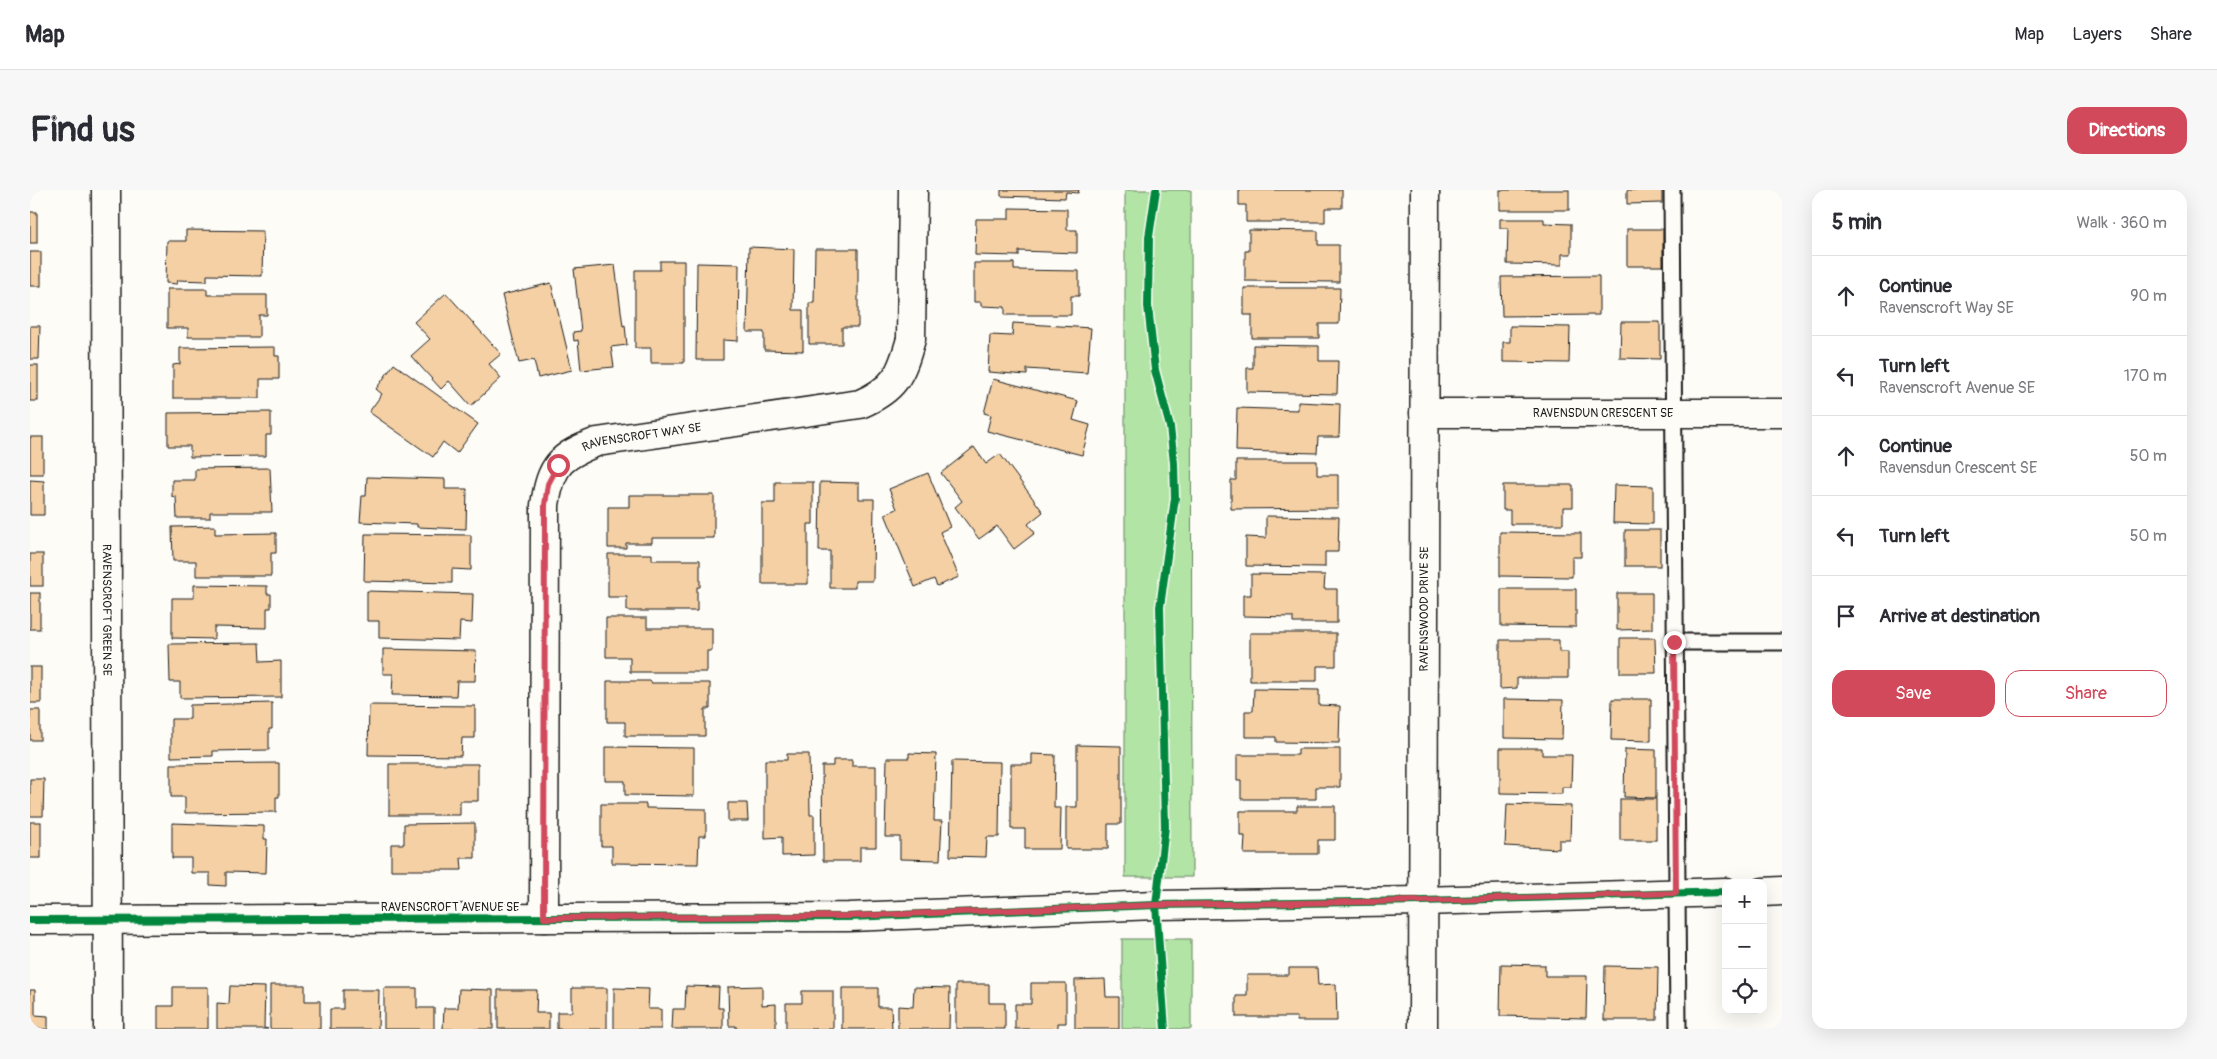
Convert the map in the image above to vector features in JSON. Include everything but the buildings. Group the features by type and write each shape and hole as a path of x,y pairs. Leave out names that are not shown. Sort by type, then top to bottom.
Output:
{"street":[{"name":"RAVENSCROFT GREEN SE","path":"106,190 108,1029"},
{"name":"RAVENSCROFT WAY SE","path":"544,918 545,505 548,484 558,465 571,452 597,442 860,404 880,395 895,381 905,363 911,339 913,190"},
{"name":"RAVENSWOOD DRIVE SE","path":"1423,1029 1425,190"},
{"name":"RAVENSDUN CRESCENT SE","path":"1424,413 1782,413"},
{"path":"1767,892 1782,891"},
{"path":"1422,901 1722,892"},
{"name":"RAVENSCROFT AVENUE SE","path":"30,920 849,916 1156,905 1422,901"}],"lane":[{"path":"1672,190 1678,1029"},
{"path":"1674,642 1782,642"}],"green space":[{"path":"1125,190 1191,190 1192,877 1125,877"},
{"path":"1122,939 1191,939 1191,1029 1122,1029"}],"cycle path":[{"path":"1156,190 1149,237 1148,306 1155,370 1170,427 1175,498 1160,607 1165,827 1156,905 1165,1029"},
{"path":"30,920 849,917 1156,905 1422,901 1722,892"}],"route":[{"path":"558,465 548,484 545,505 544,918 849,916 1156,905 1422,901 1676,893 1674,642"}]}
